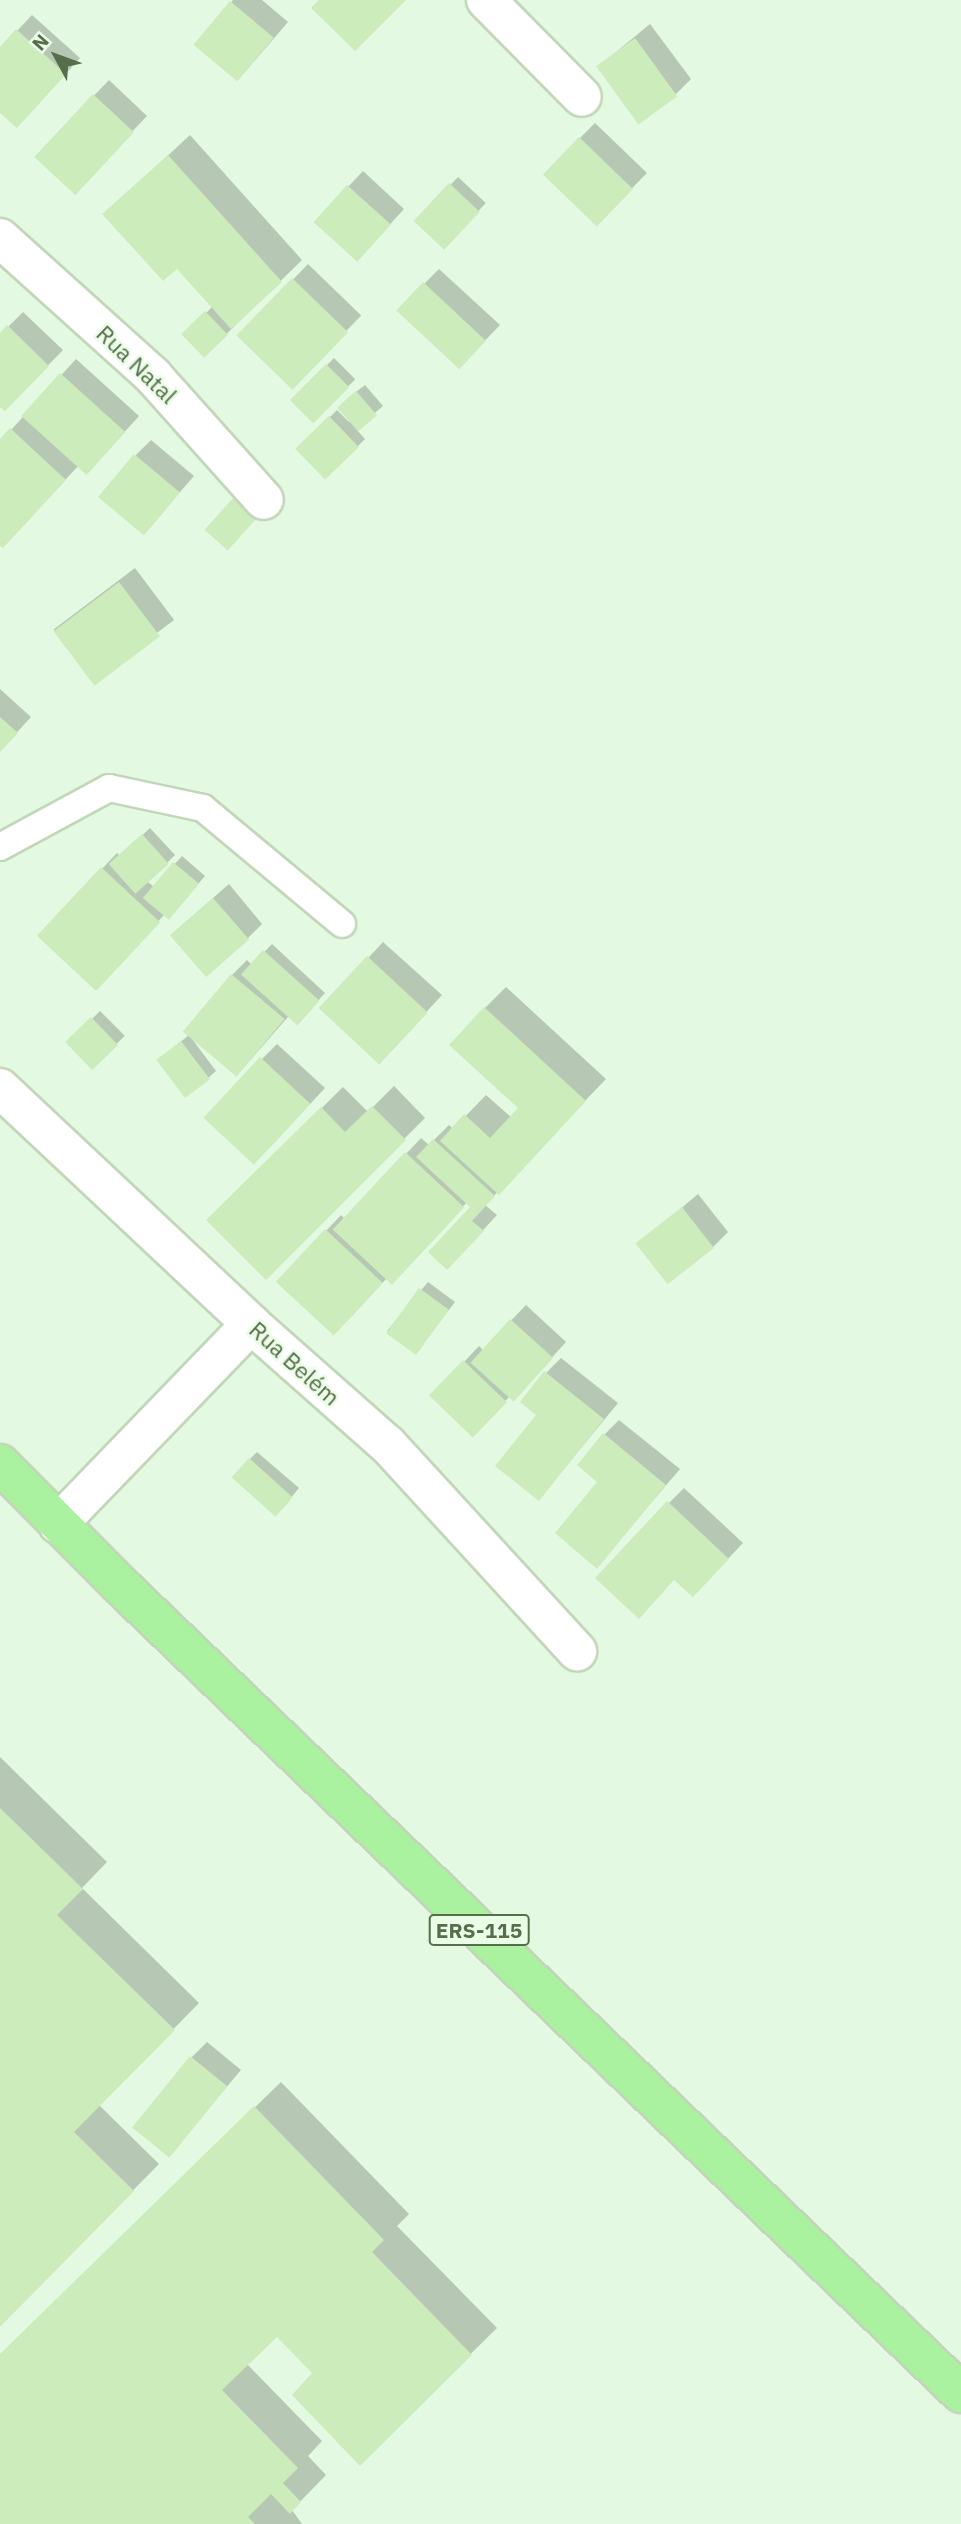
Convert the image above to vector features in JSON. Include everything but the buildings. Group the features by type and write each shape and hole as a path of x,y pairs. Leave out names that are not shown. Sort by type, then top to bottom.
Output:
{"main road":[{"name":"ERS-115","path":"0,1464 58,1524 961,2393"}],"street":[{"path":"486,0 582,97"},
{"name":"Rua Natal","path":"0,238 153,376 264,500"},
{"name":"Rua Belém","path":"0,1088 251,1324 388,1445 577,1651"},
{"path":"58,1524 251,1324"}],"lane":[{"path":"0,847 109,788 203,808 342,924"}]}
